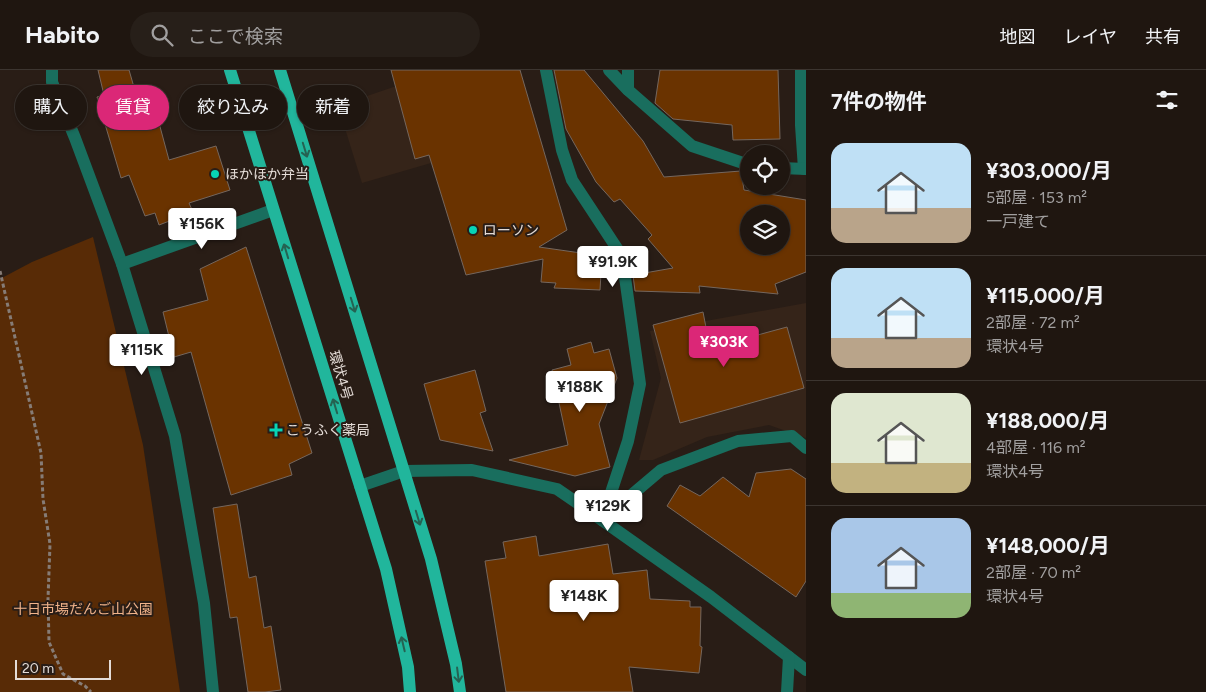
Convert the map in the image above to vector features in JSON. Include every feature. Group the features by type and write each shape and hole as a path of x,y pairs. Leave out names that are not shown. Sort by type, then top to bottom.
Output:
{"main road":[{"name":"環状4号","path":"230,70 386,569 408,667 410,692"},
{"path":"280,70 431,559 456,664 460,692"}],"street":[{"path":"52,70 52,82 122,264 175,436 204,603 213,692"},
{"path":"546,70 562,150 572,180 622,256 640,384 628,441 602,520"},
{"path":"609,70 628,90 692,146 740,162"},
{"path":"628,70 628,90"},
{"path":"790,168 805,169 801,70"},
{"path":"122,264 273,210"},
{"path":"602,520 661,470 738,440 792,436 806,448"},
{"path":"360,486 404,471 472,470 557,490 711,597 806,670"},
{"path":"787,692 790,657"}],"path":[{"path":"0,271 41,453 43,500 50,544 49,642 63,674 85,686 91,692"},
{"path":"85,686 85,692"}],"shaded area":[{"path":"443,70 476,150 362,183 345,130 369,130 369,95"},
{"path":"806,303 806,438 769,425 707,437 653,460 639,460 661,378 650,331"}],"green space":[{"name":"十日市場だんご山公園","path":"93,237 143,445 180,692 0,692 0,279 32,262"}],"building":[{"path":"98,70 129,70 133,85 102,85"},
{"path":"391,70 520,70 567,230 539,247 602,256 600,290 554,288 556,283 541,282 543,259 466,275 429,155 415,159"},
{"path":"554,70 584,70 643,141 664,177 740,171 740,195 775,195 806,200 806,272 775,284 778,294 699,286 700,293 635,291 633,275 673,268 648,239 652,235 620,199 614,202 596,182 566,129"},
{"path":"660,70 778,70 780,139 733,140 732,125 673,119 655,103"},
{"path":"107,130 161,130 169,160 216,146 230,190 189,203 193,212 159,225 155,213 145,216 129,175 121,178"},
{"path":"246,247 312,453 289,464 292,475 231,495 191,352 174,357 163,312 208,300 200,269"},
{"path":"703,312 710,348 787,327 804,388 680,423 653,325"},
{"path":"591,342 594,353 609,349 617,378 599,424 610,467 575,476 509,460 568,445 552,370 571,365 567,349"},
{"path":"475,370 486,411 480,413 493,451 440,440 424,384"},
{"path":"791,469 806,479 806,581 796,597 667,506 680,485 700,496 723,477 749,497 756,473"},
{"path":"237,504 249,578 256,576 264,628 271,626 281,690 248,692 237,617 230,618 213,508"},
{"path":"536,536 539,556 608,544 613,574 647,570 650,599 690,601 690,607 701,607 700,646 702,647 699,673 629,667 633,692 506,692 485,561 506,558 503,542"}],"place":[{"name":"ほかほか弁当","path":"215,174"},
{"name":"ローソン","path":"473,230"},
{"name":"こうふく薬局","path":"276,430"}]}
